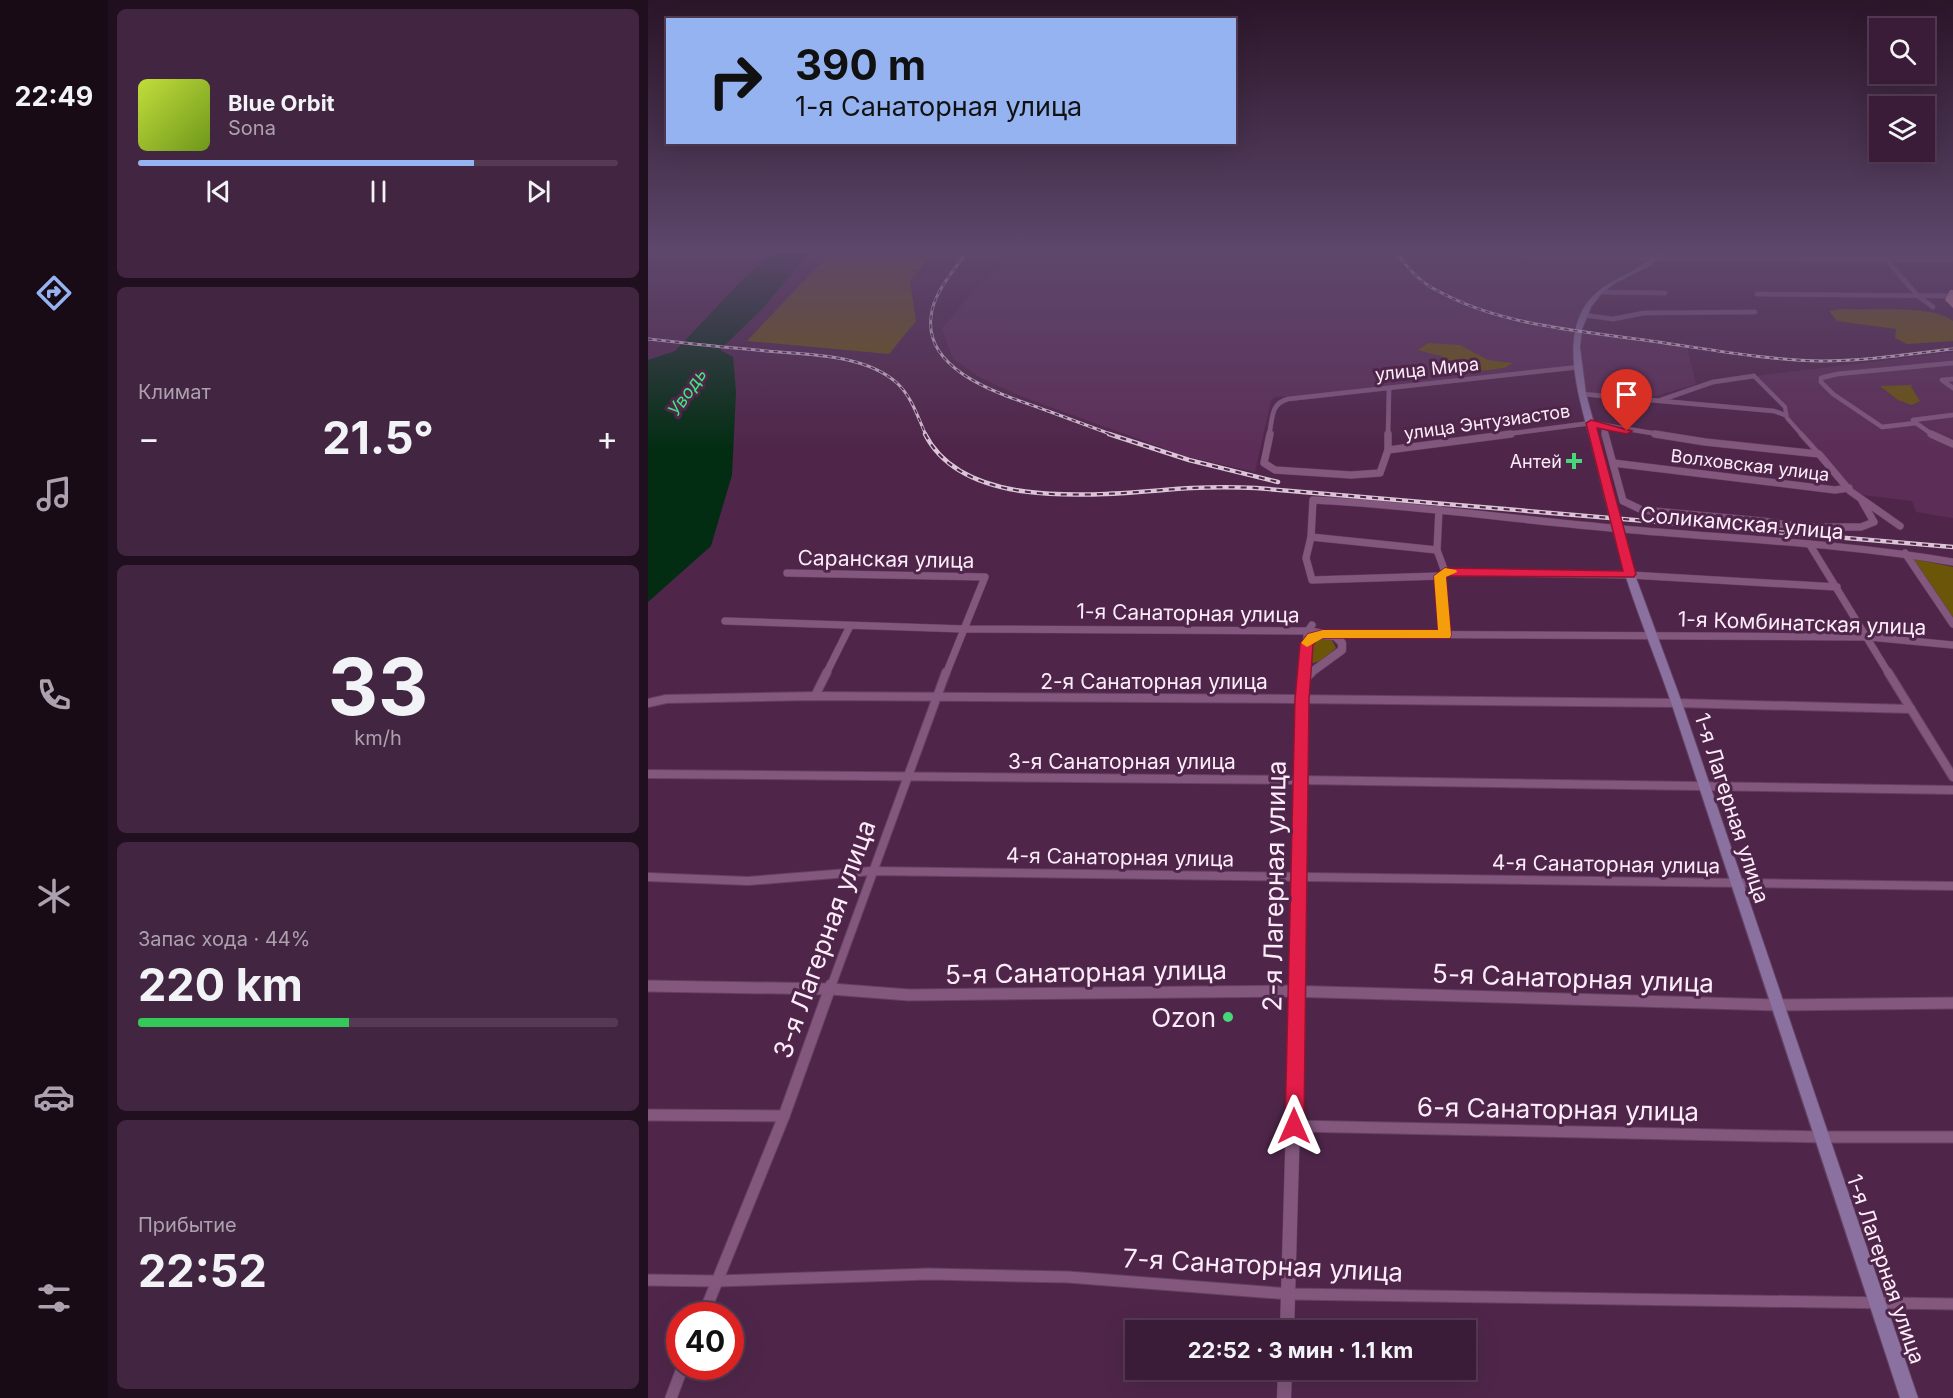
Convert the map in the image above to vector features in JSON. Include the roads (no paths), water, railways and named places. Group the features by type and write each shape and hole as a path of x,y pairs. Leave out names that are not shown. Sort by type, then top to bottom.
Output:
{"main road":[{"name":"1-я Лагерная улица","path":"1583,318 1578,341 1582,394 1597,425 1618,529 1630,574 1650,635 1677,703 1909,1398"}],"street":[{"path":"1916,423 1882,427 1833,394 1821,382 1821,378 1837,374 1953,363"},
{"name":"улица Мира","path":"1388,450 1380,473 1369,476 1275,470 1264,463 1275,406 1278,402 1579,367"},
{"path":"1657,401 1713,382 1754,376 1785,407 1787,411 1785,415"},
{"path":"1953,379 1942,380 1953,388"},
{"path":"1388,450 1389,389"},
{"path":"1582,394 1774,411 1785,415 1849,488 1900,526"},
{"path":"1953,415 1913,420 1937,438 1953,444"},
{"path":"1597,425 1613,463 1623,501 1642,510 1762,520 1801,527 1861,527 1874,522 1861,499"},
{"name":"улица Энтузиастов","path":"1388,450 1597,425 1705,442 1819,454"},
{"name":"Волховская улица","path":"1613,463 1835,490 1849,488"},
{"name":"Соликамская улица","path":"1311,537 1313,500 1380,502 1618,529 1905,553 1953,562"},
{"path":"1439,509 1437,550 1442,574 1445,635"},
{"path":"1437,550 1311,537 1306,558 1312,580 1442,574 1630,574 1837,587"},
{"path":"1810,544 1953,777"},
{"path":"1905,553 1953,624"},
{"name":"Саранская улица","path":"787,573 985,577"},
{"name":"3-я Лагерная улица","path":"708,1302 784,1116 936,698 985,577"},
{"name":"1-я Санаторная улица","path":"725,621 964,629 1310,628 1323,634 1650,635"},
{"path":"815,696 850,626"},
{"name":"2-я Лагерная улица","path":"1288,1320 1302,699 1306,644 1310,628"},
{"path":"1304,679 1310,672 1342,650 1342,643 1339,639 1323,634 1312,637 1306,644"},
{"name":"1-я Комбинатская улица","path":"1650,635 1869,637 1953,645"},
{"name":"2-я Санаторная улица","path":"648,703 666,699 815,696 1677,703 1911,709"},
{"name":"3-я Санаторная улица","path":"648,774 1301,780 1953,790"},
{"name":"4-я Санаторная улица","path":"648,877 748,881 872,871 1953,886"},
{"name":"5-я Санаторная улица","path":"648,986 831,989 909,995 1296,991 1777,1005 1953,1003"},
{"path":"648,1114 784,1116"},
{"name":"6-я Санаторная улица","path":"1294,1126 1821,1137 1953,1137"},
{"name":"7-я Санаторная улица","path":"648,1280 716,1281 962,1275 1068,1277 1290,1294 1953,1304"},
{"path":"671,1398 678,1380"},
{"path":"1284,1398 1285,1380"}],"water":[{"name":"Уводь","path":"706,318 752,318 720,350 733,357 736,392 732,475 711,546 648,602 648,360 675,351"}],"railway":[{"path":"931,318 932,337 941,354 954,368 972,380 1012,398 1113,435"},
{"path":"1509,318 1571,330 1779,359 1855,360 1953,349"},
{"path":"648,339 811,354 867,365 897,383 907,395 926,435"},
{"path":"925,434 945,460 974,478 1008,489 1046,494 1085,495 1200,488 1256,488 1953,547"},
{"path":"1109,434 1189,460 1278,482"}],"place":[{"name":"Антей","path":"1574,461"},
{"name":"Ozon","path":"1228,1017"}]}
